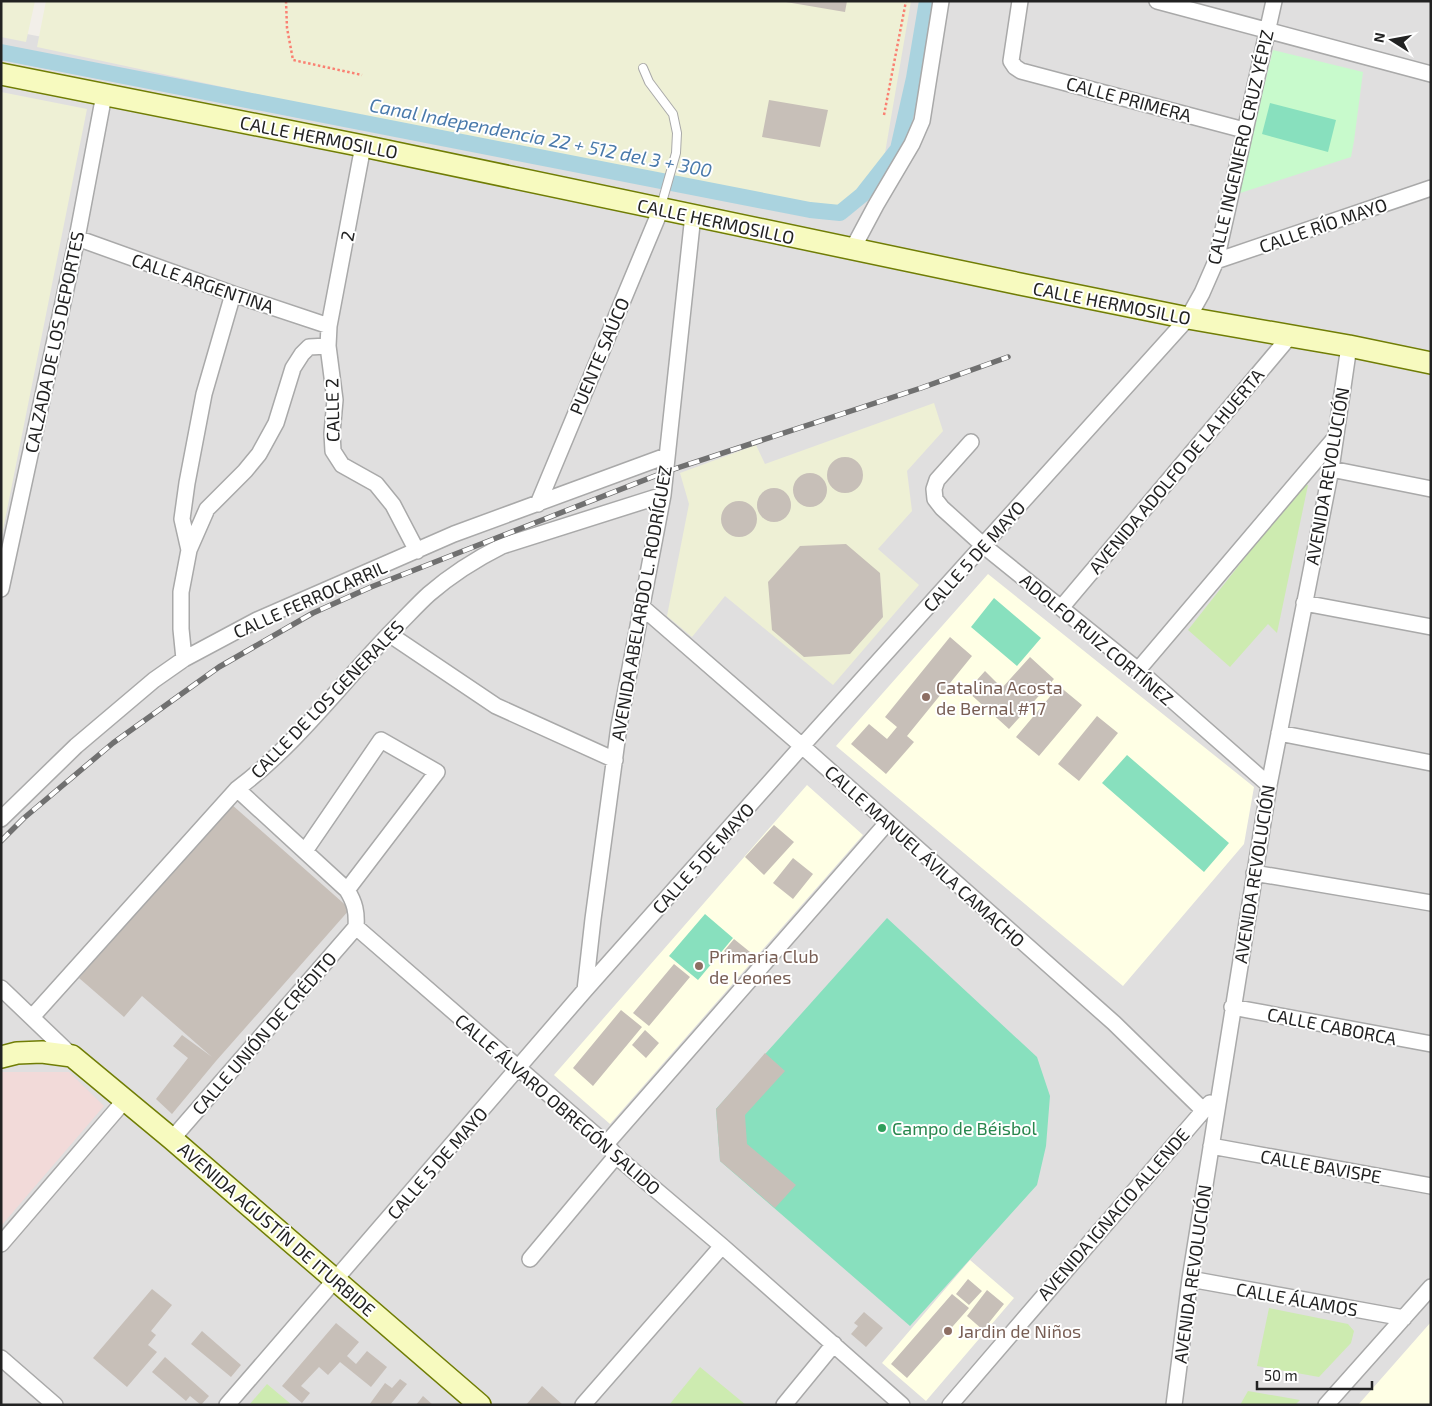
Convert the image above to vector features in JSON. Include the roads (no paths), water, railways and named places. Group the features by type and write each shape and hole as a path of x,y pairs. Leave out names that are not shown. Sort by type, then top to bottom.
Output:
{"street":[{"path":"852,250 912,144 922,121 941,1"},
{"name":"CALLE PRIMERA","path":"1020,1 1011,61 1021,71 1244,130"},
{"path":"1156,1 1431,74"},
{"name":"CALLE INGENIERO CRUZ YÉPIZ","path":"1188,318 1202,293 1216,261 1274,1"},
{"name":"CALLE HERMOSILLO","path":"1,74 363,146 852,250 1188,318 1291,334 1431,363"},
{"name":"CALZADA DE LOS DEPORTES","path":"1,589 77,238 104,95"},
{"name":"2","path":"329,326 363,146"},
{"name":"CALLE RÍO MAYO","path":"1216,261 1431,188"},
{"path":"1411,195 1431,199"},
{"name":"PUENTE SAÚCO","path":"538,504 661,208"},
{"name":"AVENIDA ABELARDO L. RODRÍGUEZ","path":"585,990 619,726 663,495 693,215"},
{"name":"CALLE ARGENTINA","path":"77,238 232,294 329,326"},
{"path":"189,550 182,519 187,483 204,394 232,294"},
{"name":"CALLE 5 DE MAYO","path":"227,1405 519,1069 585,990 1188,318"},
{"name":"CALLE 2","path":"329,326 328,346 335,400 332,433 333,451 342,465 376,484 393,505 416,551"},
{"name":"AVENIDA ADOLFO DE LA HUERTA","path":"1061,608 1291,334"},
{"path":"184,659 181,629 181,592 189,550 207,509 260,454 276,423 293,368 302,354 308,347 328,346"},
{"name":"AVENIDA REVOLUCIÓN","path":"1174,1405 1190,1279 1254,873 1269,785 1336,438 1349,346"},
{"path":"1138,670 1336,438"},
{"name":"ADOLFO RUIZ CORTÍNEZ","path":"971,442 937,480 934,489 935,499 942,508 984,546 1138,670 1269,785"},
{"name":"CALLE FERROCARRIL","path":"1,819 76,746 154,680 184,659 257,620 454,534 666,456"},
{"path":"1330,469 1431,489"},
{"name":"CALLE DE LOS GENERALES","path":"32,1016 237,789 266,766 288,744 428,594 479,558 502,546 663,495"},
{"path":"1304,603 1431,627"},
{"name":"CALLE MANUEL ÁVILA CAMACHO","path":"642,607 802,746 1114,1023 1203,1110"},
{"path":"389,634 496,706 615,760"},
{"path":"1279,733 1431,763"},
{"path":"305,851 381,740 436,772 347,890"},
{"path":"237,789 347,890 357,912 356,927"},
{"path":"530,1258 611,1150 887,823"},
{"path":"1254,873 1431,903"},
{"name":"CALLE ÁLVARO OBREGÓN SALIDO","path":"356,927 902,1405"},
{"name":"CALLE UNIÓN DE CRÉDITO","path":"172,1139 356,927"},
{"path":"1,988 72,1056"},
{"name":"CALLE CABORCA","path":"1232,1007 1431,1044"},
{"path":"1,1056 42,1052 72,1056"},
{"name":"AVENIDA AGUSTÍN DE ITURBIDE","path":"72,1056 172,1139 480,1405"},
{"name":"AVENIDA IGNACIO ALLENDE","path":"950,1405 1203,1110 1220,1093"},
{"path":"1,1244 125,1100"},
{"name":"CALLE BAVISPE","path":"1211,1146 1431,1186"},
{"path":"583,1405 722,1246"},
{"name":"CALLE ÁLAMOS","path":"1190,1279 1404,1318"},
{"path":"1326,1405 1431,1286"},
{"path":"784,1405 834,1344"},
{"path":"1,1358 55,1405"}],"lane":[{"path":"643,68 649,82 673,114 677,133 676,153 661,208"}],"waterway":[{"name":"Canal Independencia 22 + 512 del 3 + 300","path":"1,52 810,210 840,213 862,195 898,149 914,78 927,1"}],"railway":[{"path":"1,841 24,818 113,743 219,667 313,613 371,587 665,472 921,388 1008,357"}],"place":[{"name":"Catalina Acosta de Bernal #17","path":"926,697"},
{"name":"Primaria Club de Leones","path":"699,966"},
{"name":"Campo de Béisbol","path":"882,1128"},
{"name":"Jardin de Niños","path":"948,1331"}]}
